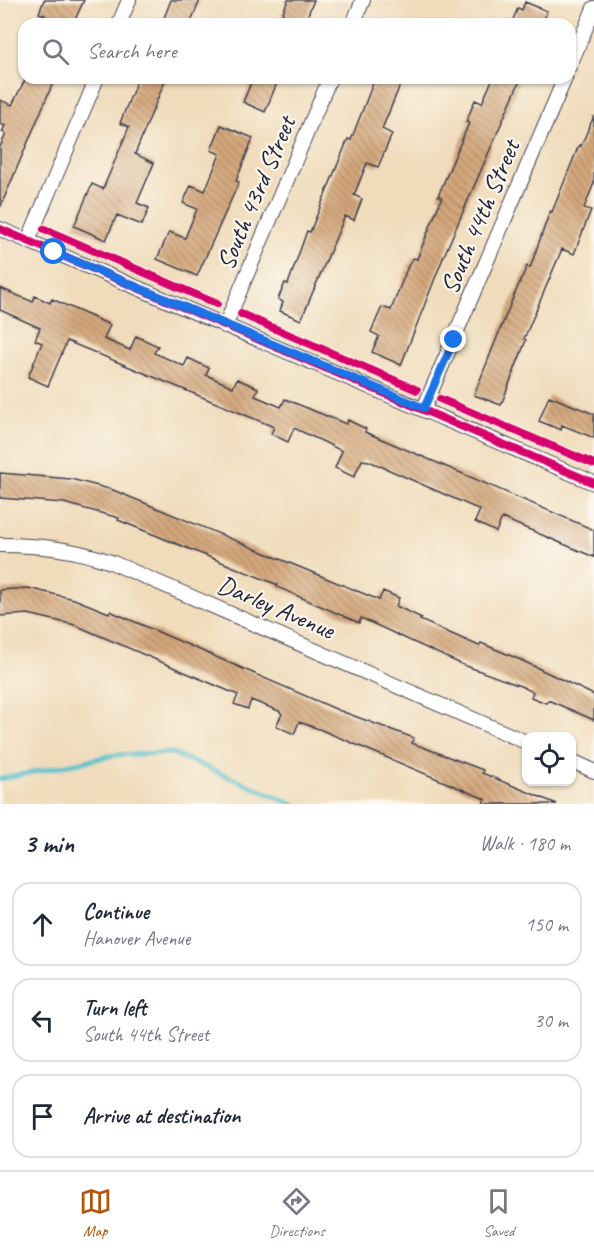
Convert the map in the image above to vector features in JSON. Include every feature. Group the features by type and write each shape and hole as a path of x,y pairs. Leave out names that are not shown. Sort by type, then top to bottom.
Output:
{"street":[{"path":"122,18 129,0"},
{"path":"356,18 363,0"},
{"path":"576,51 594,8"},
{"path":"28,241 94,84"},
{"name":"South 43rd Street","path":"225,326 327,84"},
{"name":"South 44th Street","path":"424,408 562,84"},
{"path":"0,229 225,326 424,408 594,483"},
{"name":"Darley Avenue","path":"0,545 41,545 80,551 111,562 522,739"},
{"path":"576,763 594,771"}],"building":[{"path":"44,0 84,0 76,18 44,18 45,15 39,13"},
{"path":"171,0 200,0 192,18 164,18"},
{"path":"288,0 314,0 306,18 280,18"},
{"path":"525,2 547,11 544,18 514,18 518,8 522,10"},
{"path":"23,84 52,84 0,208 0,147 6,134 2,132 5,126 0,124 0,100 12,105"},
{"path":"136,84 164,84 135,154 154,163 137,203 149,208 142,225 117,215 106,240 74,226 92,184 103,189 129,127 120,123"},
{"path":"250,84 277,84 265,112 243,102"},
{"path":"373,84 401,84 382,129 392,134 378,167 367,163 354,195 362,199 354,220 345,216 301,320 280,311 283,302 278,299 285,283 288,284 307,231 310,232 348,139 351,140"},
{"path":"490,84 518,84 443,258 401,365 372,352 379,336 371,332 382,307 391,310 408,266 413,258 417,259 442,197 438,196 469,123 466,122 475,100 482,103"},
{"path":"594,116 594,183 584,208 591,210 574,254 562,249 524,339 526,340 501,405 474,395 527,266 530,268 550,211 552,212 579,145 581,146"},
{"path":"221,125 253,138 236,181 239,182 197,276 157,259 169,232 185,238 197,209 183,203 191,185 205,191 220,154 211,150"},
{"path":"0,288 33,302 35,296 50,303 52,299 110,325 104,339 130,350 136,336 158,346 154,353 184,366 188,358 209,368 206,375 233,387 237,379 258,388 255,396 281,407 285,399 346,424 348,420 366,429 365,432 594,530 594,557 502,518 496,532 475,522 480,510 369,461 362,460 354,477 335,468 342,451 326,443 294,428 288,442 271,434 274,427 67,341 48,386 28,377 42,343 35,340 40,328 0,310"},
{"path":"549,396 594,414 594,438 562,425 561,430 539,421"},
{"path":"0,473 71,479 113,490 379,600 383,591 399,598 396,606 422,618 420,620 479,646 481,643 523,661 594,695 594,720 548,700 546,703 531,697 533,692 523,687 461,664 361,618 359,623 277,587 278,585 118,520 119,518 64,503 0,498"},
{"path":"28,588 74,599 109,613 110,611 338,710 414,738 412,743 483,770 482,773 557,804 483,804 485,799 319,729 299,722 294,734 276,726 282,714 279,711 251,700 248,709 234,704 238,695 75,625 28,614 0,616 0,590"}],"waterway":[{"path":"0,779 115,755 172,753 293,804"}],"cycle path":[{"path":"0,229 594,483"},
{"path":"44,229 217,304"},
{"path":"241,314 417,390"},
{"path":"440,399 594,464"}],"route":[{"path":"54,252 424,408 454,340"}]}
